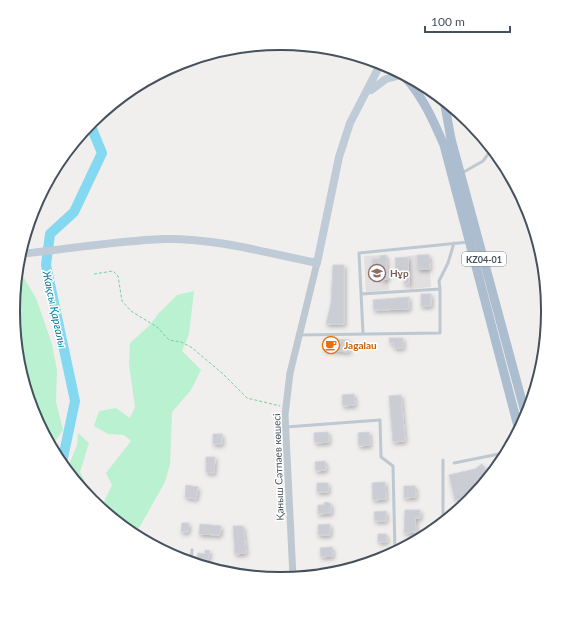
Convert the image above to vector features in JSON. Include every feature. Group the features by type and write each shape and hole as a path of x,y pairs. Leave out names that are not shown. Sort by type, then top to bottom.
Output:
{"main road":[{"path":"27,253 165,239 230,245 317,263 339,157 350,123 378,69"},
{"path":"365,97 377,84 394,76"},
{"name":"KZ04-01","path":"411,85 430,112 444,145 469,242 518,418"},
{"name":"KZ04-01","path":"446,110 451,139 462,173 523,405"}],"street":[{"name":"Қаныш Сәтпаев көшесі","path":"293,571 286,408 290,373 317,263"}],"lane":[{"path":"462,173 483,161 488,154"},
{"path":"363,334 359,253 469,242"},
{"path":"299,335 440,333 439,281 448,263 454,243"},
{"path":"361,294 440,289"},
{"path":"286,427 380,420 381,457 393,466 395,546"},
{"path":"454,463 498,454"},
{"path":"443,460 443,515"},
{"path":"191,556 192,550"}],"path":[{"path":"94,274 113,272 118,276 122,301 131,311 157,327 169,340 181,342 191,346 222,373 247,398 286,408"}],"shaded area":[{"path":"429,254 431,287 410,289 408,256"},
{"name":"Нұр","path":"387,255 389,290 366,292 364,256"}],"green space":[{"path":"22,277 24,278 36,298 52,344 57,370 56,402 63,430 55,441 40,411 29,378 22,345 20,311"},
{"path":"194,291 189,334 182,351 201,370 191,390 172,412 170,465 165,482 138,529 122,518 104,502 112,485 106,473 131,441 124,435 108,434 94,426 99,411 116,408 130,418 135,407 129,364 130,343 149,326 159,313 177,295"},
{"path":"78,433 89,443 80,472 86,484 70,464 77,445"}],"building":[{"path":"386,255 388,279 382,280 381,272 373,272 372,259 380,259 380,256"},
{"path":"417,255 429,255 430,269 418,269"},
{"path":"408,257 409,284 404,284 404,274 396,272 395,258"},
{"path":"333,265 344,265 344,324 326,324 331,303"},
{"path":"421,294 431,294 431,306 421,306"},
{"path":"409,297 409,309 374,310 373,300"},
{"path":"389,338 403,338 403,348 394,348 394,343 390,343"},
{"path":"324,339 349,340 349,352 324,350"},
{"path":"354,394 355,405 343,406 342,395"},
{"path":"401,395 405,441 393,442 389,396"},
{"path":"328,432 329,442 315,443 314,433"},
{"path":"369,432 370,445 359,446 358,433"},
{"path":"213,434 222,434 222,444 213,444"},
{"path":"206,457 215,457 214,473 206,472"},
{"path":"325,461 326,470 316,471 315,462"},
{"path":"482,464 486,471 465,495 461,499 455,500 449,475 475,469"},
{"path":"385,482 386,499 373,500 372,483"},
{"path":"317,483 328,483 328,492 317,492"},
{"path":"186,485 198,487 196,499 185,497"},
{"path":"404,486 415,486 416,497 404,498"},
{"path":"327,502 331,504 331,513 318,514 318,505 324,505 324,503"},
{"path":"405,510 420,510 420,518 415,518 416,532 404,533"},
{"path":"386,511 386,521 375,521 374,512"},
{"path":"182,523 189,523 188,532 181,532"},
{"path":"200,524 221,526 220,535 199,534"},
{"path":"330,524 330,535 318,535 318,525"},
{"path":"233,526 243,526 246,553 235,554"},
{"path":"378,534 386,534 387,542 378,542"},
{"path":"332,547 333,556 321,557 320,548"},
{"path":"205,550 210,551 208,560 197,558 198,553 205,554"}],"waterway":[{"name":"Жақсы Қарғалы","path":"64,455 75,401 46,265 50,234 74,212 102,153 93,131"}],"place":[{"name":"Нұр","path":"377,273"},
{"name":"Jagalau","path":"331,345"}]}
